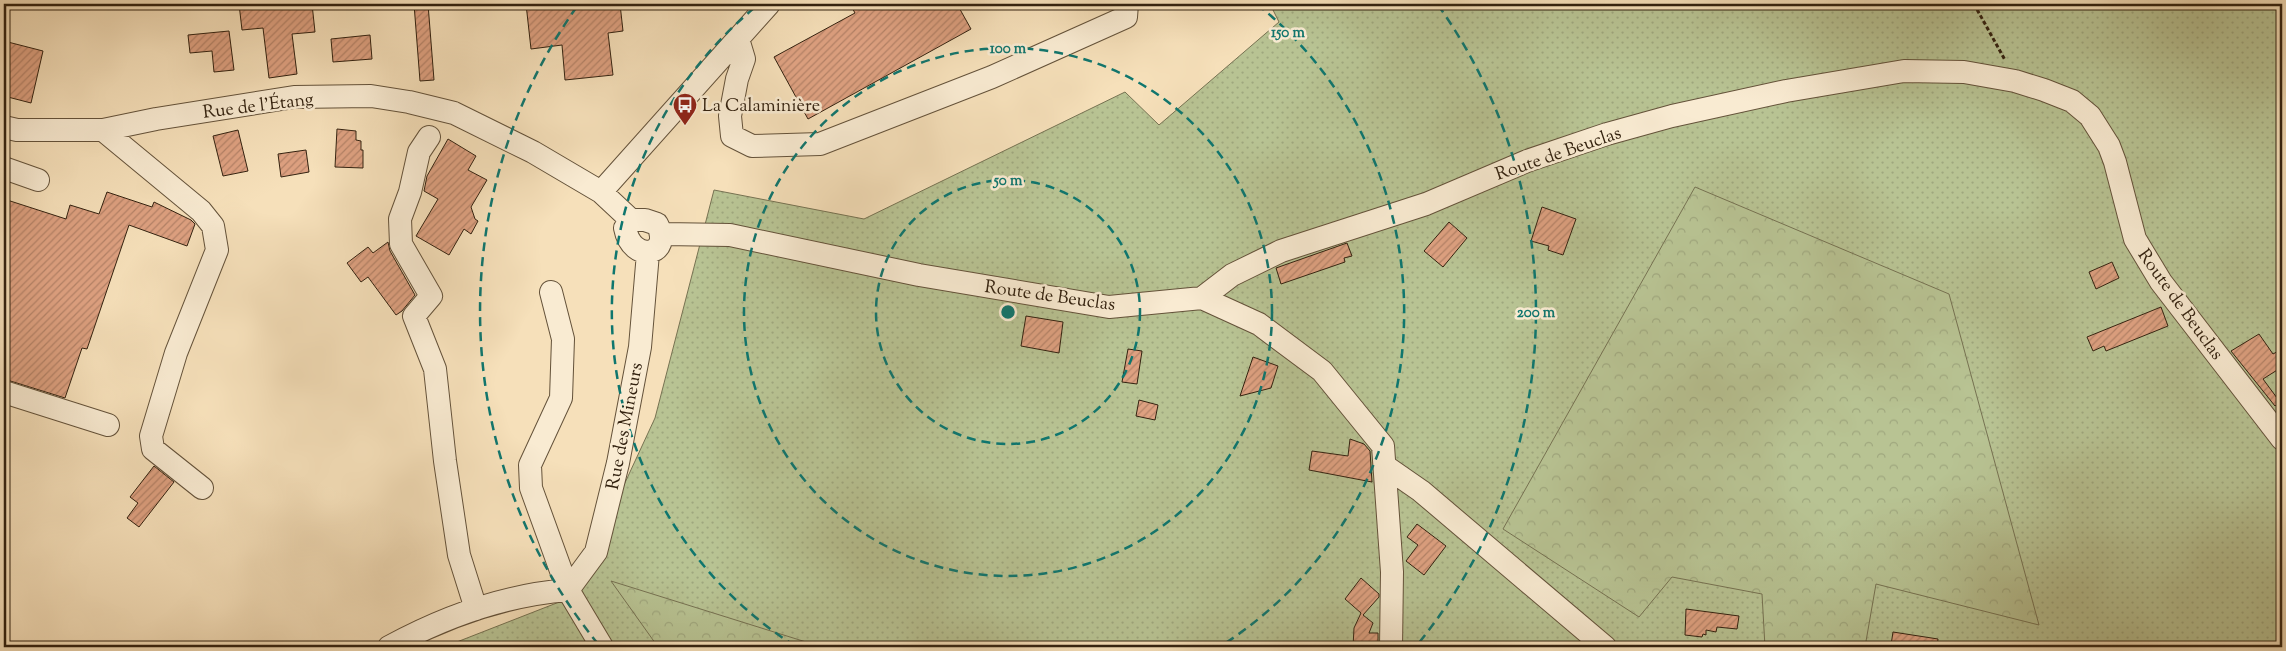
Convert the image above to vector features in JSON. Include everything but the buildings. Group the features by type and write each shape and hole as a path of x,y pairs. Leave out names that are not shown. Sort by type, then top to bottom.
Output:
{"street":[{"path":"601,192 769,4"},
{"path":"738,39 744,59 737,79 730,116 732,136 752,146 820,144 992,77 1126,17 1127,4"},
{"name":"Route de Beuclas","path":"663,234 730,235 919,275 1109,306 1202,298 1232,276 1281,251 1426,204 1536,158 1608,134 1672,116 1786,91 1904,71 1964,72 2015,81 2072,101 2090,116 2109,146 2122,183 2135,239 2149,263 2161,282 2282,439"},
{"name":"Rue de l'Étang","path":"4,127 26,130 103,130 156,119 294,97 371,96 409,102 454,113 533,152 601,192 631,220"},
{"path":"103,130 200,212 213,226 218,250 176,354 151,436 153,450 202,488"},
{"path":"429,137 419,152 410,192 400,219 400,244 431,296 414,316 435,369 459,555 476,609"},
{"path":"4,168 38,180"},
{"path":"631,220 645,220 657,224 663,234 661,244 655,250 648,253 640,251 631,245 625,228 631,220"},
{"name":"Rue des Mineurs","path":"568,590 596,552 618,463 640,347 648,253"},
{"path":"551,292 563,339 561,398 530,465 531,488 568,590 602,647"},
{"path":"1202,298 1259,324 1322,371 1383,446 1392,572 1391,647"},
{"path":"4,392 108,425"},
{"path":"1384,466 1421,490 1605,647"},
{"path":"389,647 476,609 535,592 568,590"}],"path":[{"path":"1974,4 2015,81"}],"green space":[{"path":"1270,4 2282,4 2282,647 444,647 572,597 655,418 714,190 864,219 1125,92 1159,125 1279,22"},
{"path":"1695,187 1949,294 2039,625 1876,584 1865,647 1765,647 1762,594 1672,577 1639,617 1503,529"},
{"path":"611,581 822,647 658,647"}],"place":[{"name":"La Calaminière","path":"685,126"}]}
